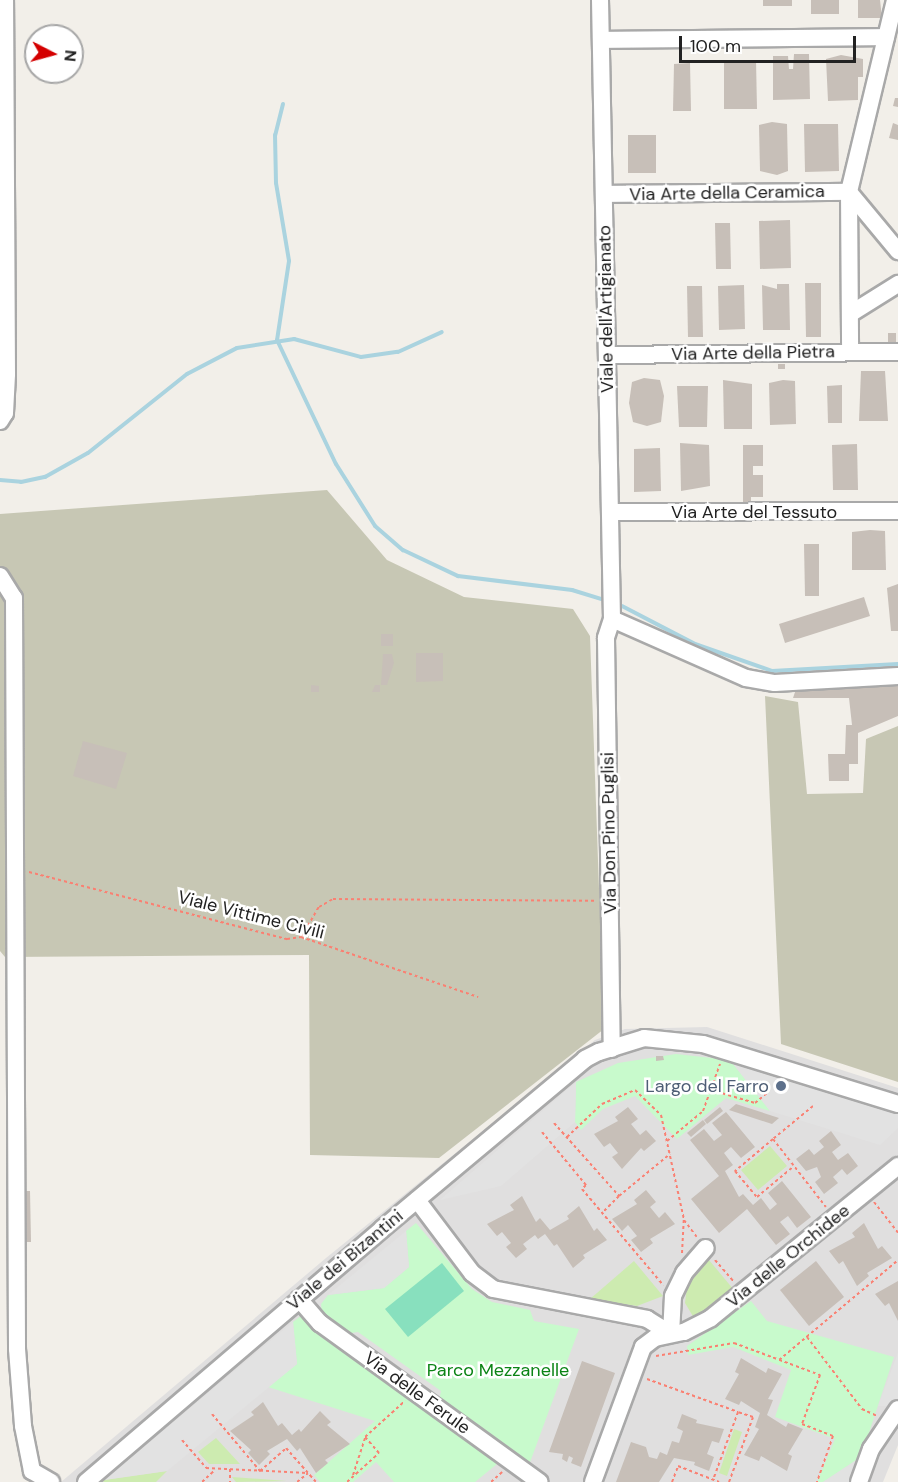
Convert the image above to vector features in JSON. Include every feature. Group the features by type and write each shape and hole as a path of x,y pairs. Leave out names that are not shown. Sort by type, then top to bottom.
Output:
{"street":[{"path":"0,421 4,413 8,340 5,0"},
{"name":"Viale dell'Artigianato","path":"600,0 612,619"},
{"path":"850,352 849,192 895,0"},
{"path":"601,40 886,37"},
{"path":"849,192 898,250"},
{"name":"Via Arte della Ceramica","path":"604,194 849,192"},
{"path":"850,314 898,284"},
{"name":"Via Arte della Pietra","path":"607,355 898,352"},
{"name":"Via Arte del Tessuto","path":"610,512 898,512"},
{"path":"0,576 14,598 16,1349 23,1426 32,1471 51,1482"},
{"path":"612,619 746,678 775,683 898,676"},
{"name":"Via Don Pino Puglisi","path":"612,619 606,638 612,1049"},
{"name":"Viale dei Bizantini","path":"86,1482 299,1299 585,1059 644,1038 703,1044 898,1104"},
{"name":"Via delle Orchidee","path":"593,1482 644,1347 655,1338 684,1332 711,1318 898,1166"},
{"path":"417,1200 472,1274 493,1288 647,1319 671,1334 673,1296 684,1273 706,1248"},
{"name":"Via delle Ferule","path":"299,1299 320,1323 540,1482"},
{"path":"859,1482 871,1449 898,1408"}],"path":[{"name":"Viale Vittime Civili","path":"14,868 287,939 301,937 478,998"},
{"path":"301,937 319,907 333,899 610,901"},
{"path":"667,1141 703,1111 724,1050"},
{"path":"567,1137 602,1104 635,1090 661,1115 684,1220 743,1292"},
{"path":"711,1090 755,1103 768,1092"},
{"path":"794,1166 757,1197 735,1171 813,1106"},
{"path":"554,1122 619,1196"},
{"path":"542,1132 586,1185 582,1189 673,1296"},
{"path":"773,1139 834,1218"},
{"path":"602,1213 619,1196 671,1154"},
{"path":"866,1192 898,1233"},
{"path":"779,1360 898,1260"},
{"path":"807,1337 862,1409 881,1418"},
{"path":"648,1361 734,1343 820,1375 802,1424 833,1436 817,1482"},
{"path":"633,1374 753,1418 729,1482"},
{"path":"352,1477 365,1437 416,1391"},
{"path":"713,1480 738,1412"},
{"path":"212,1414 260,1471"},
{"path":"347,1482 379,1453 365,1437"},
{"path":"182,1440 206,1468 308,1473"},
{"path":"260,1471 286,1448 316,1482"},
{"path":"672,1482 678,1466 719,1482"},
{"path":"202,1482 216,1468"},
{"path":"230,1469 230,1482"},
{"path":"297,1482 308,1473"}],"shaded area":[{"path":"327,490 387,560 464,597 573,609 590,636 604,1029 439,1158 310,1155 309,955 5,957 0,951 0,514"},
{"path":"765,696 798,702 807,794 863,793 866,739 898,726 898,1082 781,1044"},
{"path":"707,1027 898,1088 898,1445 883,1482 61,1482 326,1258 595,1040 625,1029"},
{"name":"Largo del Farro","path":"730,1060 898,1113 898,1128 880,1145 770,1111"},
{"path":"576,1082 575,1122 501,1186 440,1200"},
{"path":"406,1231 409,1267 384,1288 328,1295"},
{"path":"293,1322 297,1364 167,1471 104,1480"},
{"path":"898,1353 898,1398 888,1406 878,1406"},
{"path":"861,1457 852,1482 823,1482"}],"green space":[{"path":"676,1054 730,1060 770,1111 726,1098 677,1139 635,1096 603,1109 581,1130 575,1122 576,1082 618,1063"},
{"path":"770,1146 787,1166 758,1190 741,1170"},
{"name":"Parco Mezzanelle","path":"416,1223 472,1289 492,1302 530,1310 534,1321 579,1329 529,1465 439,1401 441,1391 358,1332 344,1334 322,1313 321,1304 328,1295 384,1288 409,1267 406,1231"},
{"path":"709,1260 734,1290 707,1313 694,1318 685,1303 687,1286"},
{"path":"634,1261 663,1296 637,1306 590,1299"},
{"path":"442,1263 464,1291 408,1337 385,1309"},
{"path":"751,1301 767,1321 894,1357 861,1457 823,1482 817,1482 835,1439 775,1417 791,1370 733,1347 688,1355 687,1346"},
{"path":"302,1315 313,1328 497,1464 475,1482 394,1482 376,1462 353,1482 320,1482 314,1475 375,1421 268,1387 297,1364 293,1322"},
{"path":"734,1429 742,1432 727,1476 719,1473"},
{"path":"216,1438 240,1464 209,1464 198,1452"},
{"path":"167,1471 156,1482 103,1482 104,1480"},
{"path":"232,1477 287,1481 236,1482"}],"building":[{"path":"763,0 792,0 792,6 763,6"},
{"path":"811,0 839,0 839,14 811,14"},
{"path":"858,0 880,0 882,18 858,18"},
{"path":"794,54 809,54 810,99 773,100 773,56 788,56 789,69 793,69"},
{"path":"841,55 863,59 863,77 858,77 858,100 828,101 826,59"},
{"path":"756,60 757,109 724,109 724,61"},
{"path":"690,63 691,111 673,111 674,64"},
{"path":"895,98 898,98 898,107 893,106"},
{"path":"772,122 787,124 788,171 777,175 760,171 759,125"},
{"path":"893,123 898,125 898,140 889,138"},
{"path":"804,124 838,124 839,171 805,172"},
{"path":"628,135 656,135 656,173 628,173"},
{"path":"790,220 791,268 760,269 759,221"},
{"path":"715,223 730,223 731,269 716,269"},
{"path":"805,283 821,283 821,337 806,337"},
{"path":"777,284 789,284 790,330 763,330 762,285 777,289"},
{"path":"744,285 745,329 719,330 718,286"},
{"path":"687,286 702,286 703,337 688,337"},
{"path":"888,333 896,333 896,342 888,342"},
{"path":"778,364 785,364 785,369 778,369"},
{"path":"861,371 885,371 888,421 859,421"},
{"path":"644,378 660,380 664,396 661,422 647,426 633,422 629,403 632,382"},
{"path":"723,380 752,384 752,429 724,429"},
{"path":"783,380 795,381 796,424 770,425 769,383"},
{"path":"842,385 842,423 828,423 827,386"},
{"path":"677,386 708,386 707,427 679,427"},
{"path":"680,443 709,445 710,486 681,491"},
{"path":"857,444 858,490 833,490 832,445"},
{"path":"743,445 763,445 763,466 753,466 753,475 763,475 763,497 751,497 751,503 743,503"},
{"path":"660,448 661,491 634,492 634,449"},
{"path":"885,531 886,570 852,570 852,532"},
{"path":"804,544 819,544 819,596 805,596"},
{"path":"898,584 898,631 891,631 887,588"},
{"path":"864,597 870,616 785,643 779,624"},
{"path":"381,634 393,634 393,646 381,646"},
{"path":"416,653 443,653 443,681 416,682"},
{"path":"383,654 392,654 394,663 387,685 381,685"},
{"path":"311,685 319,686 319,692 311,692"},
{"path":"375,685 380,685 380,692 372,692"},
{"path":"898,685 898,716 858,733 858,764 849,764 849,781 829,781 828,754 845,754 846,725 852,725 849,698 793,698 796,689"},
{"path":"83,741 127,753 116,789 73,776"},
{"path":"656,1056 663,1056 664,1060 656,1061"},
{"path":"736,1104 779,1118 772,1124 729,1110"},
{"path":"628,1107 638,1119 631,1124 640,1135 646,1130 656,1141 644,1151 641,1148 622,1169 612,1157 618,1153 610,1143 604,1147 594,1134 618,1121 615,1117"},
{"path":"720,1107 723,1111 707,1124 704,1120"},
{"path":"726,1112 755,1147 741,1158 731,1147 724,1153 733,1165 725,1171 739,1197 743,1194 753,1205 761,1198 770,1210 777,1204 768,1193 782,1181 811,1217 797,1228 788,1216 780,1222 790,1234 776,1245 747,1209 719,1233 691,1199 719,1176 690,1140 704,1129 714,1141 722,1135 712,1123"},
{"path":"703,1120 706,1124 691,1137 687,1133"},
{"path":"831,1131 841,1145 832,1152 838,1160 848,1153 858,1166 847,1175 842,1169 833,1177 838,1183 824,1194 815,1182 821,1177 817,1167 806,1171 796,1159 809,1149 814,1155 824,1147 819,1141"},
{"path":"646,1190 656,1202 650,1207 659,1218 665,1212 675,1224 650,1239 653,1243 641,1252 631,1240 637,1236 628,1225 622,1231 612,1219 637,1204 634,1200"},
{"path":"21,1191 30,1191 31,1242 21,1242"},
{"path":"522,1196 536,1222 540,1218 550,1230 569,1219 567,1216 579,1206 594,1231 597,1228 607,1240 583,1255 585,1258 573,1268 557,1244 554,1246 545,1234 538,1239 535,1235 523,1244 527,1249 516,1258 506,1247 511,1243 502,1232 497,1236 487,1224 514,1210 510,1205"},
{"path":"864,1223 878,1249 882,1246 892,1258 867,1273 869,1276 857,1286 843,1261 839,1264 829,1251 855,1237 852,1233"},
{"path":"816,1261 844,1297 809,1326 780,1290"},
{"path":"898,1281 898,1321 889,1303 885,1306 875,1294"},
{"path":"741,1358 766,1373 768,1368 782,1374 768,1399 773,1400 767,1415 786,1427 788,1423 803,1429 788,1454 792,1456 787,1471 761,1456 759,1461 744,1455 759,1429 755,1427 760,1413 741,1401 739,1405 725,1399 739,1374 735,1372"},
{"path":"582,1361 615,1373 581,1467 571,1463 573,1458 569,1456 567,1462 562,1459 563,1454 549,1452"},
{"path":"263,1402 278,1426 282,1423 292,1435 299,1429 301,1432 320,1411 331,1422 327,1425 350,1444 325,1460 328,1463 316,1473 300,1448 297,1451 287,1439 267,1451 270,1454 259,1465 248,1453 251,1450 230,1431 254,1415 251,1412"},
{"path":"682,1414 697,1420 696,1423 724,1429 719,1443 712,1441 707,1454 714,1457 709,1471 694,1465 695,1462 674,1458 659,1482 616,1482 631,1442 646,1447 649,1457 657,1459 660,1452 667,1455 672,1441 679,1443 683,1431 677,1428"}],"waterway":[{"path":"283,104 275,135 276,183 289,261 277,340 336,464 375,526 403,550 458,576 572,590 602,599"},
{"path":"0,480 21,482 45,477 88,453 187,374 237,348 294,339 361,357 398,352 442,332"},
{"path":"622,606 695,644 772,671 898,664"}],"place":[{"name":"Largo del Farro","path":"781,1086"}]}
